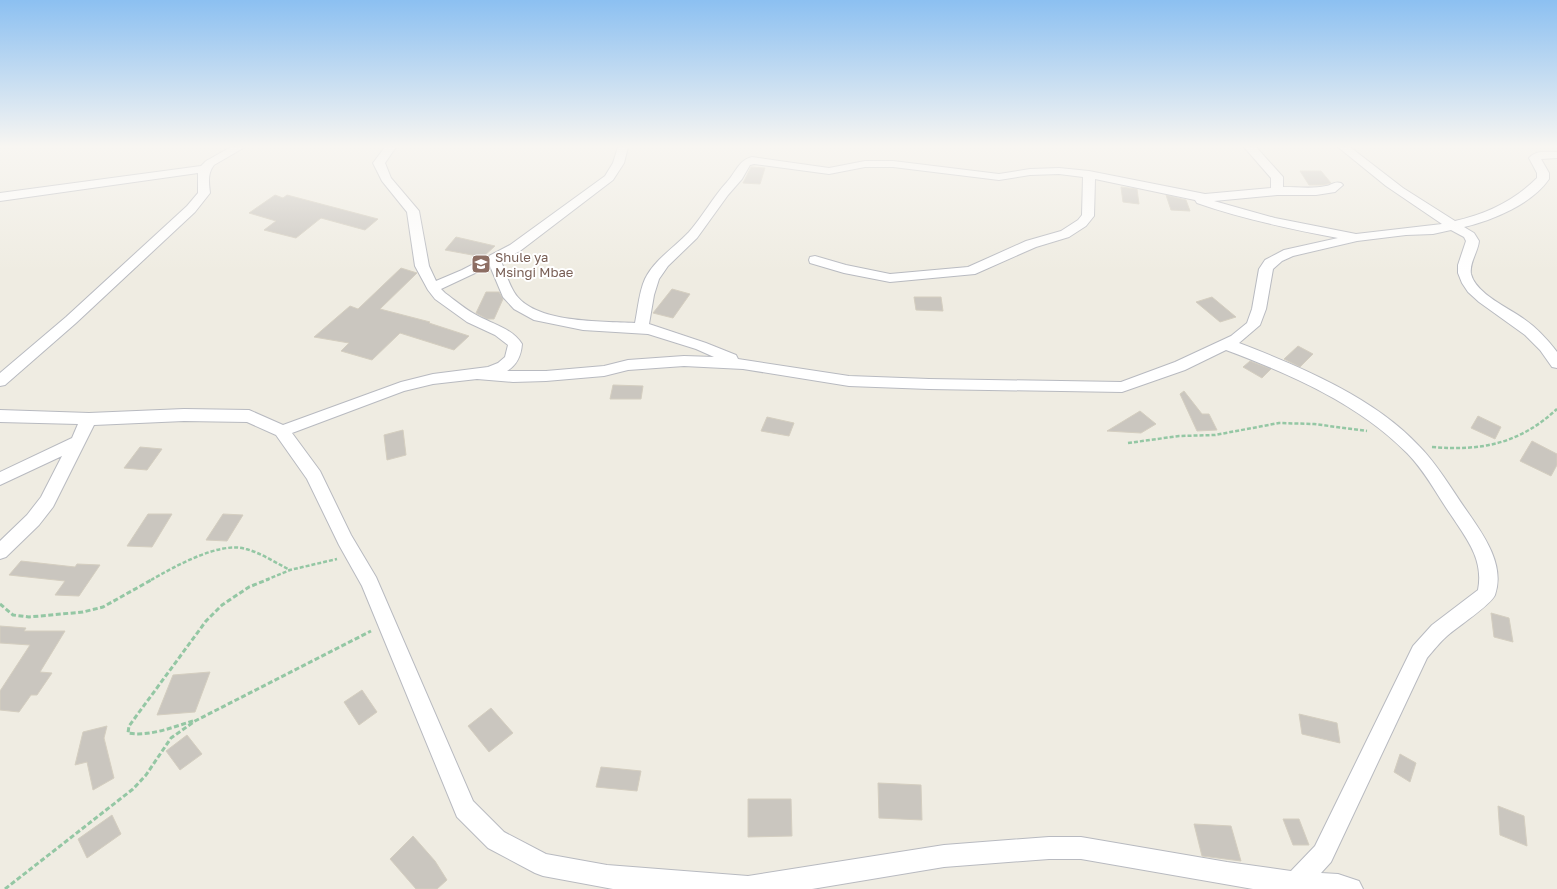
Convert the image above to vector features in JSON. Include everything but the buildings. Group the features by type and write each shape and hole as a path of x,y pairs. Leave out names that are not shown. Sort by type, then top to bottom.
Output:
{"street":[{"path":"0,197 60,188"},
{"path":"0,381 71,320 191,209 204,194 204,188"},
{"path":"394,188 413,211 422,266 432,286 440,296 472,319 500,332 515,344 513,357 509,363 499,370 484,375"},
{"path":"432,286 467,273 494,260 532,236 595,188"},
{"path":"641,328 647,295 652,279 662,263 693,235 728,188"},
{"path":"815,260 844,269 890,278 970,271 1032,244 1065,234 1082,223 1088,216 1089,188"},
{"path":"1159,188 1190,196 1235,213 1357,237"},
{"path":"1190,196 1212,198 1277,191 1316,191 1329,188"},
{"path":"1396,188 1453,226 1464,231 1472,240 1472,245 1464,270 1465,278 1479,294 1521,324 1542,344 1557,363"},
{"path":"282,431 401,387 433,379 461,375 513,377 546,376 604,371 628,365 684,361 743,364 849,381 929,384 1122,386 1139,382 1180,366 1236,339 1253,325 1259,309 1266,268 1270,263 1289,253 1357,237 1406,231 1433,230 1476,220 1508,207 1533,188"},
{"path":"494,260 508,294 519,306 539,317 583,325 641,328 701,346 743,364"},
{"path":"1226,344 1267,359 1342,397 1359,407 1403,440 1414,450 1458,513 1483,554 1489,575 1486,594 1439,631 1420,652 1323,854 1295,883"},
{"path":"0,416 89,419 184,415 249,416 282,431 314,476 345,540 370,583 465,809 496,840 543,865 607,877 748,888 944,856 1050,848 1073,848 1127,855 1227,874 1295,883 1338,886 1351,889"},
{"path":"0,552 33,520 47,502 89,419"},
{"path":"0,479 77,442"}],"path":[{"path":"1403,440 1420,445 1436,447 1500,443 1528,430 1557,409"},
{"path":"1128,443 1179,436 1228,433 1279,423 1314,424 1374,433"},
{"path":"0,604 13,615 29,617 83,612 103,608 177,565 223,548 233,547 246,549 290,570"},
{"path":"195,721 147,732 132,734 128,732 129,726 206,621 222,605 249,587 290,570 355,555"},
{"path":"5,889 133,789 146,775 171,738 195,721 387,622"}],"place":[{"name":"Shule ya Msingi Mbae","path":"481,264"}]}
